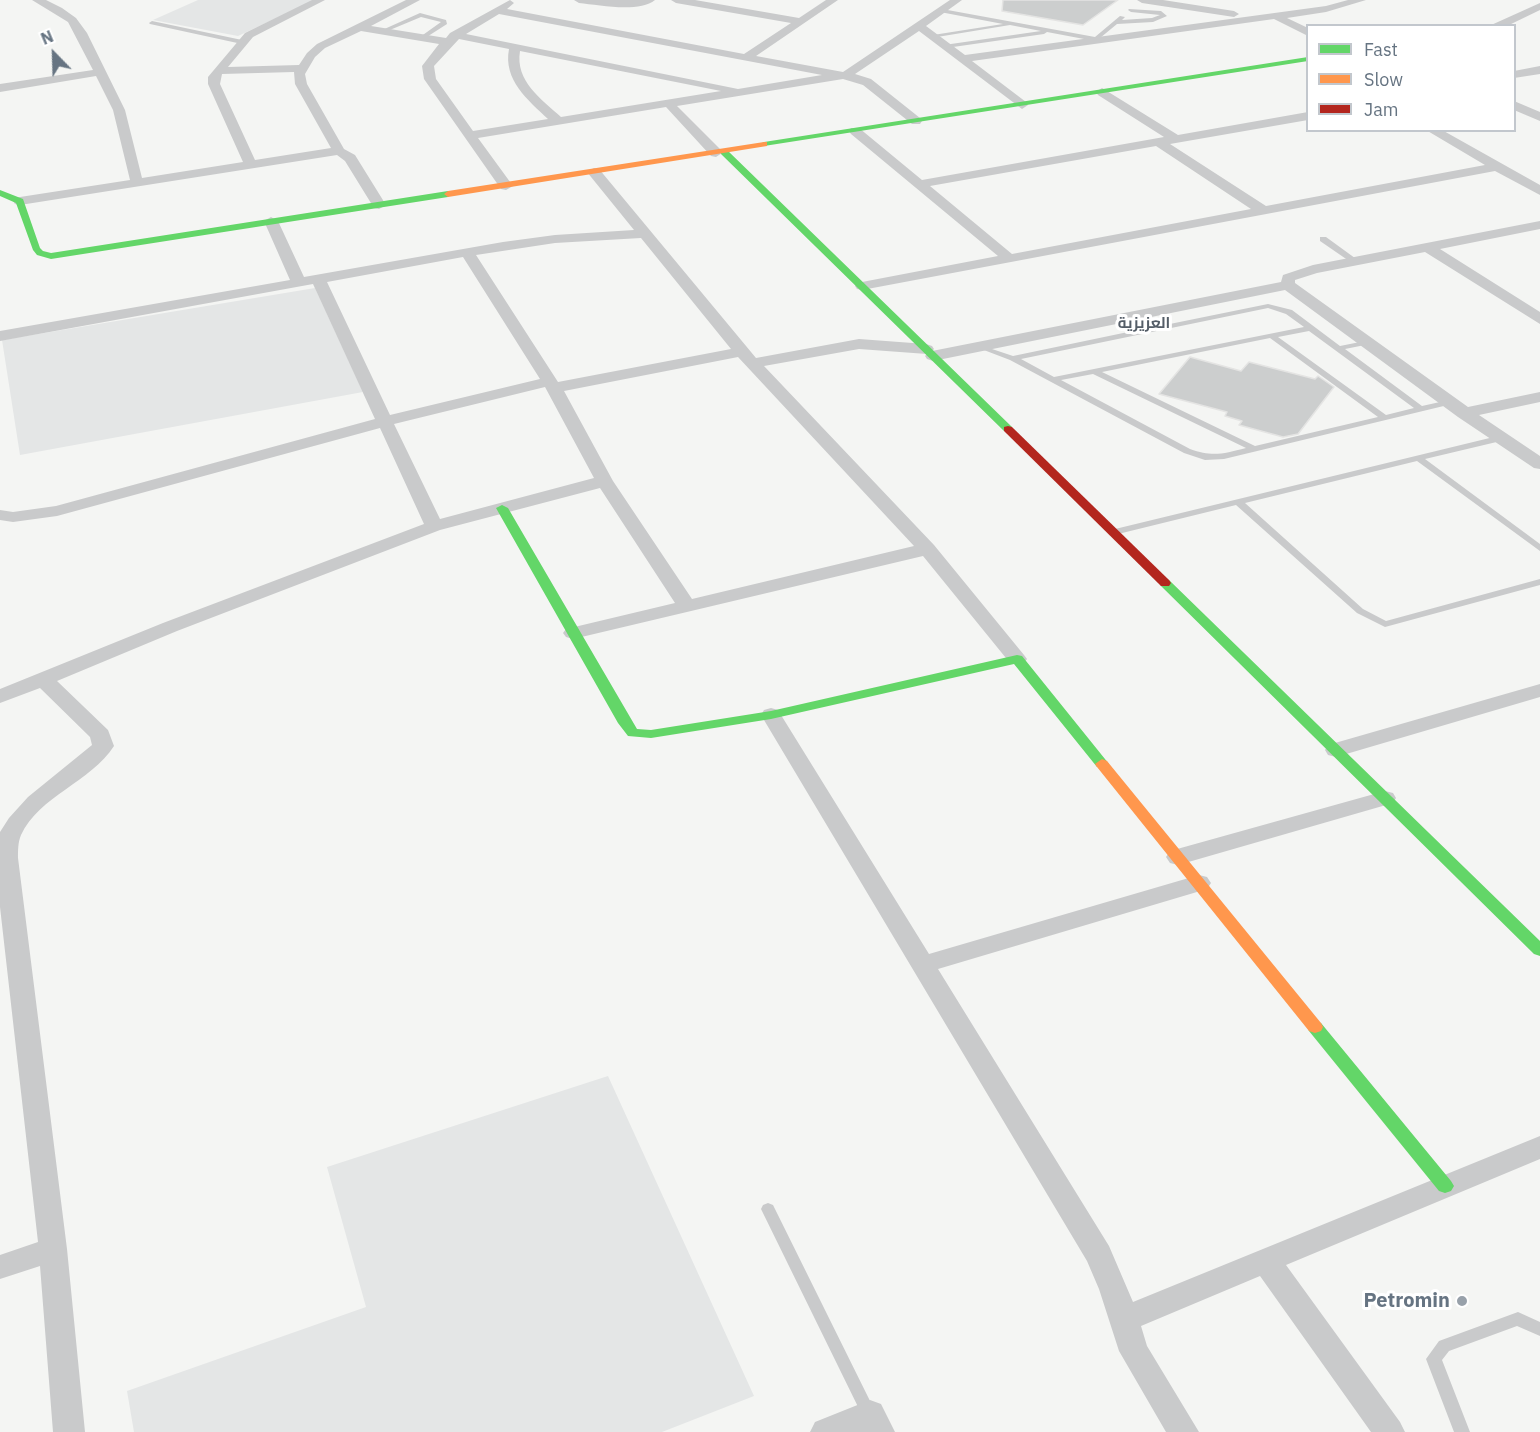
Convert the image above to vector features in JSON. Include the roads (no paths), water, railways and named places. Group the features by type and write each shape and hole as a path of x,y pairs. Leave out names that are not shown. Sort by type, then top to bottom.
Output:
{"street":[{"path":"37,0 72,20 81,33 119,110 137,183"},
{"path":"251,165 214,84 214,77 242,42 259,29 320,0"},
{"path":"379,205 350,158 339,151 301,84 299,74 311,55 321,46 415,0"},
{"path":"506,186 430,79 428,66 435,54 451,39 498,11 511,0"},
{"path":"579,0 625,4 650,0"},
{"path":"676,0 799,21"},
{"path":"747,57 833,0"},
{"path":"470,135 670,105 846,75 957,0"},
{"path":"1142,0 1257,18"},
{"path":"964,59 1334,8 1361,0"},
{"path":"590,28 625,4"},
{"path":"1499,24 1532,12 1540,6"},
{"path":"498,11 846,75 867,82 916,121"},
{"path":"1274,15 1306,32"},
{"path":"919,26 1022,105"},
{"path":"357,27 422,38 515,47 745,92"},
{"path":"515,47 513,65 519,80 524,88 559,122"},
{"path":"20,201 36,248 40,253 51,256 1306,60"},
{"path":"217,71 303,68"},
{"path":"1516,75 1540,70"},
{"path":"0,88 100,72"},
{"path":"1102,92 1175,139"},
{"path":"670,105 930,352 1540,950"},
{"path":"1516,105 1540,117"},
{"path":"920,184 1306,116"},
{"path":"855,131 1010,259"},
{"path":"1436,132 1540,191"},
{"path":"1158,142 1263,211"},
{"path":"0,193 20,201 339,151"},
{"path":"862,286 1497,167"},
{"path":"594,172 747,358 927,549 1444,1186"},
{"path":"272,221 299,282"},
{"path":"1540,225 1297,273 1287,278 1288,285 1449,402 1540,464"},
{"path":"0,336 467,252 531,242 643,234"},
{"path":"1427,247 1540,319"},
{"path":"467,252 552,385 604,481 687,606"},
{"path":"318,279 434,526"},
{"path":"0,515 13,517 57,511 386,421 552,385 851,345 875,344 930,352 980,347 1288,285"},
{"path":"1464,412 1540,397"},
{"path":"0,696 170,627 434,526 604,481"},
{"path":"502,508 633,733 651,734 771,715 1017,658"},
{"path":"573,633 927,549"},
{"path":"43,679 99,735 103,746 94,757 16,824 8,837 3,859 53,1249 69,1432"},
{"path":"1336,750 1540,690"},
{"path":"771,715 1099,1255 1114,1289 1134,1350 1183,1432"},
{"path":"1178,857 1384,798"},
{"path":"924,964 1199,883"},
{"path":"1123,1320 1540,1147"},
{"path":"0,1267 53,1249"},
{"path":"1266,1261 1389,1432"},
{"path":"826,1432 874,1423"}],"lane":[{"path":"942,11 1099,39 1142,0"},
{"path":"1117,22 1153,20 1164,16 1161,13 1131,10"},
{"path":"382,31 420,15 444,21 444,24 422,38"},
{"path":"152,23 242,42"},
{"path":"933,37 1015,24"},
{"path":"946,46 1054,31"},
{"path":"1323,239 1355,261"},
{"path":"1013,358 1268,306 1289,312 1421,409"},
{"path":"1140,315 1158,328"},
{"path":"1054,379 1311,328"},
{"path":"1272,336 1385,418"},
{"path":"1339,348 1367,342"},
{"path":"980,347 1013,358 1187,451 1205,457 1224,456 1449,402"},
{"path":"1093,371 1254,449"},
{"path":"1114,532 1502,438"},
{"path":"1419,459 1540,549"},
{"path":"1237,501 1360,611 1385,624 1540,582"},
{"path":"768,1209 874,1423"},
{"path":"1462,1432 1434,1359 1444,1346 1518,1319 1540,1329"}],"place":[{"name":"Petromin","path":"1462,1301"}],"district":[{"name":"العزيزية","path":"1144,324"}]}
